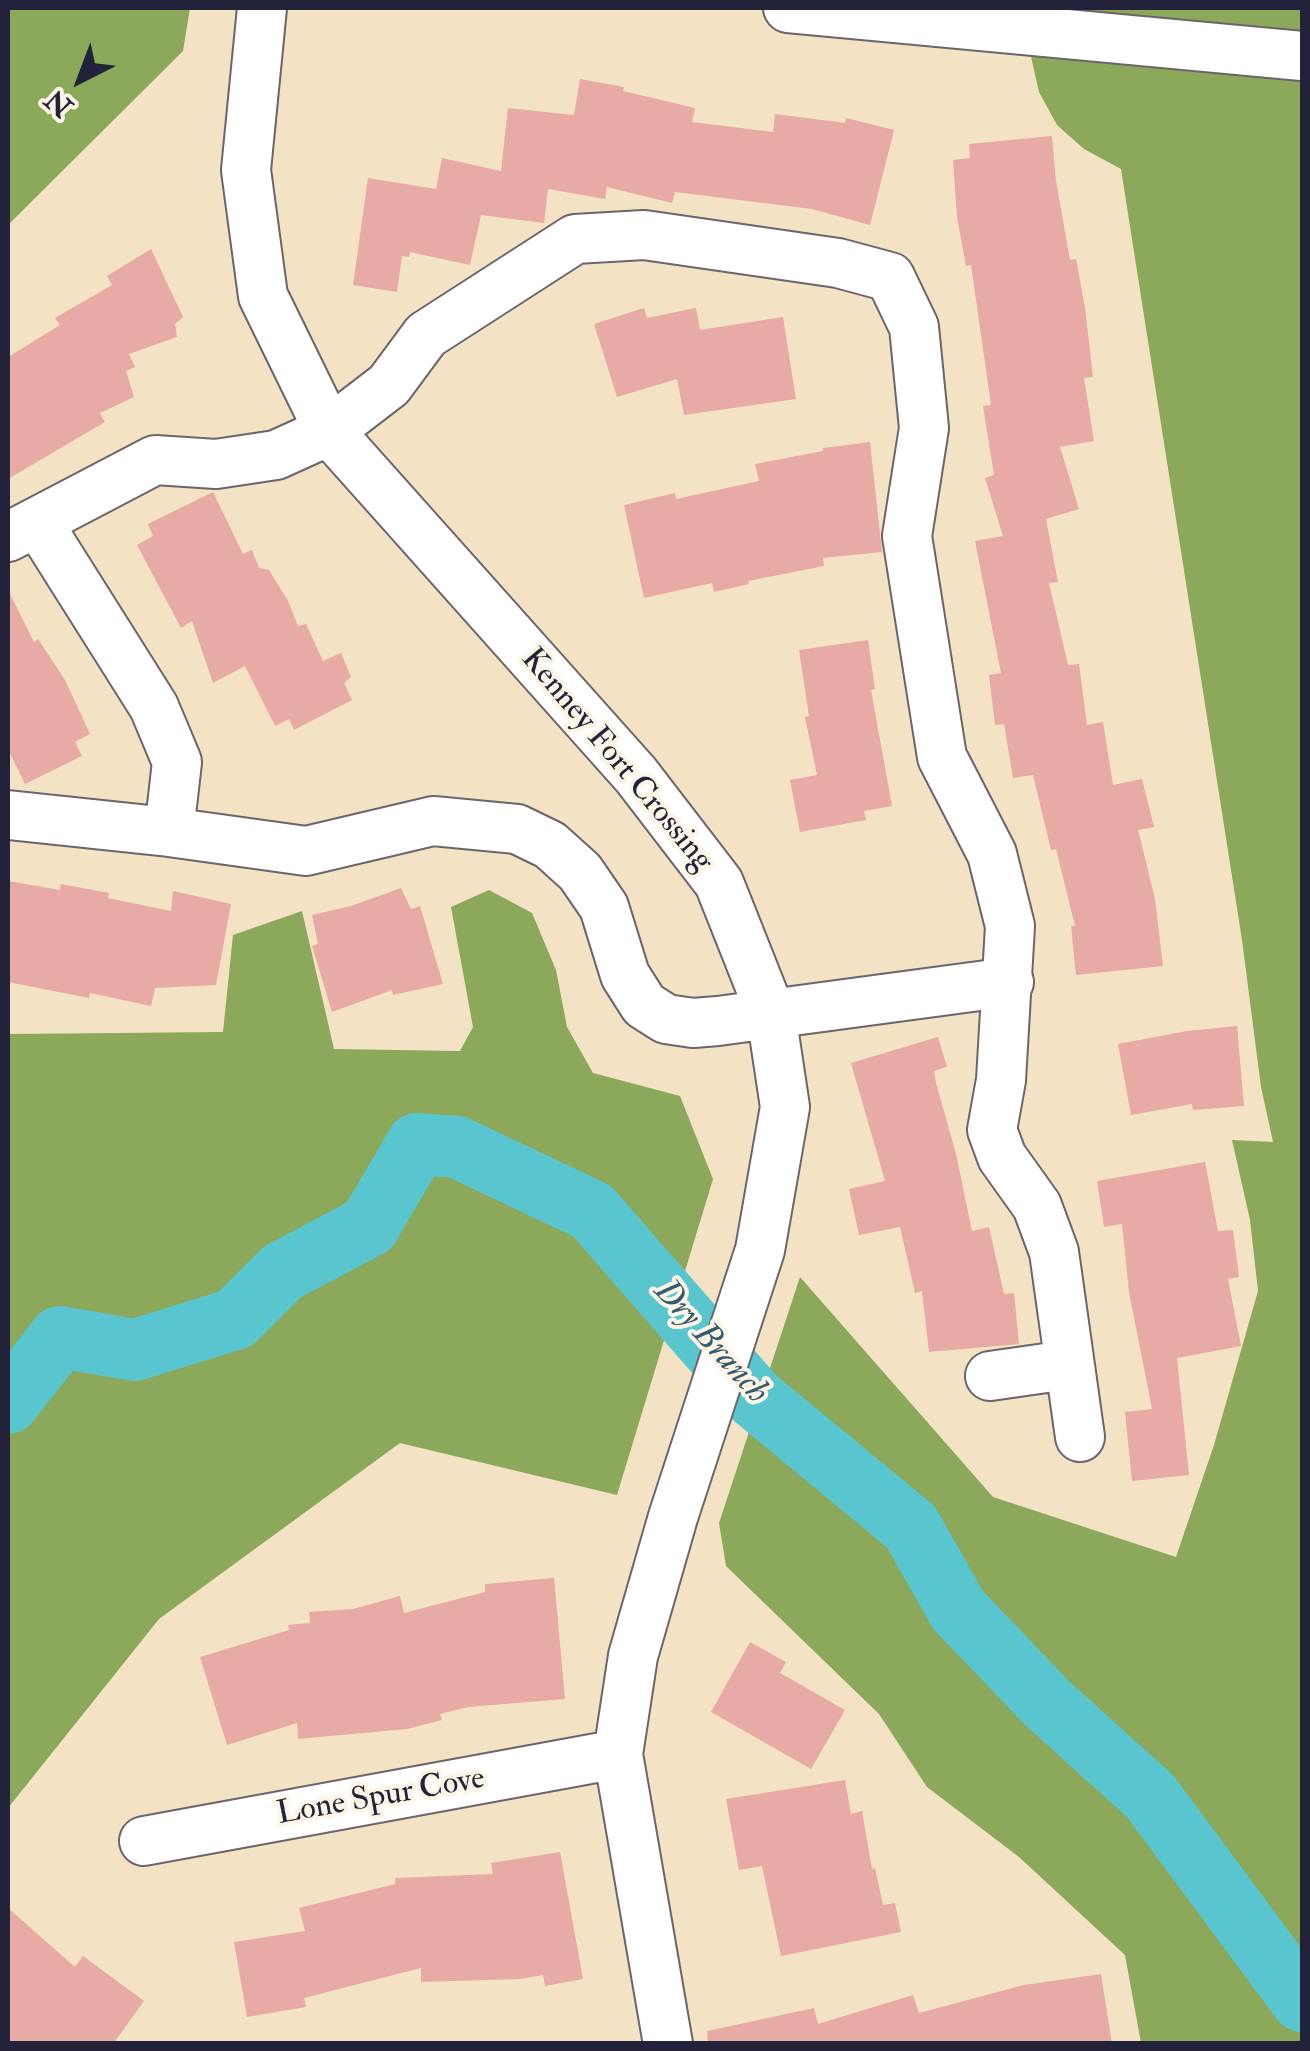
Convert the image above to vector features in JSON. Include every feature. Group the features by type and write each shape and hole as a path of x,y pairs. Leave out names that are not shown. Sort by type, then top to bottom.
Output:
{"street":[{"name":"Kenney Fort Crossing","path":"262,8 246,170 263,296 329,431 636,776 719,884 771,1014 785,1107 760,1250 673,1517 633,1656 618,1754 668,2044"},
{"path":"788,8 1302,56"},
{"path":"168,832 177,762 154,706 23,530 156,460 216,464 276,455 329,431 389,385 426,335 575,239 644,235 838,263 890,277 914,327 924,428 908,536 942,757 992,854 1010,926 1002,1080 992,1130 1002,1157 1037,1206 1054,1252 1080,1437"},
{"path":"8,814 306,851 433,821 518,829 550,845 580,872 604,907 624,975 644,1005 666,1019 693,1023 1009,982"},
{"path":"990,1376 1068,1365"},
{"name":"Lone Spur Cove","path":"144,1841 618,1754"}],"green space":[{"path":"8,8 190,8 183,51 8,225"},
{"path":"1020,8 1302,8 1302,2043 1141,2043 1125,1955 1019,1857 927,1787 879,1714 726,1566 719,1523 800,1277 993,1497 1176,1557 1214,1445 1258,1291 1250,1220 1232,1140 1273,1142 1261,1087 1242,940 1121,169 1084,149 1057,125 1039,92"},
{"path":"489,890 532,913 556,970 567,1027 593,1073 680,1096 713,1179 617,1495 400,1443 159,1619 8,1808 8,1034 223,1032 233,935 302,911 334,1049 460,1051 473,1027 451,907"}],"building":[{"path":"580,79 624,87 623,91 695,108 692,122 773,132 775,114 845,123 846,118 894,130 870,225 812,209 675,192 672,203 607,187 605,199 548,189 544,223 481,215 470,265 410,252 409,257 402,256 397,292 353,285 368,178 436,189 442,158 501,171 508,108 574,115"},
{"path":"1052,136 1070,260 1076,259 1085,308 1093,377 1084,378 1094,441 1060,447 1079,509 1046,519 1058,582 1049,583 1068,665 1079,664 1087,725 1103,722 1113,785 1142,779 1154,827 1138,830 1155,899 1163,966 1076,975 1071,926 1075,926 1033,775 1013,778 1004,724 995,725 989,675 1001,673 975,541 1003,536 985,478 994,475 983,406 991,405 971,265 966,266 957,217 953,160 970,158 969,144"},
{"path":"151,249 183,317 175,324 177,337 129,354 135,367 126,371 134,397 100,413 105,422 8,479 8,357 60,325 55,318 112,285 107,276"},
{"path":"644,308 647,318 696,308 700,330 783,317 796,399 684,415 677,379 617,397 594,324"},
{"path":"870,442 882,552 823,558 824,566 714,592 712,583 644,598 624,505 675,493 676,499 759,481 755,464"},
{"path":"213,492 243,554 252,550 259,568 269,570 298,626 306,624 323,661 341,653 351,677 344,683 352,700 294,730 289,719 275,726 245,666 213,683 192,621 181,628 137,545 153,536 148,524"},
{"path":"8,590 34,642 38,639 65,680 90,734 75,742 82,756 25,784 8,749"},
{"path":"868,640 875,689 871,690 892,806 864,811 866,820 800,832 790,780 817,775 805,717 809,716 799,650"},
{"path":"8,881 60,890 61,884 171,911 173,891 231,904 216,985 155,988 151,1006 8,982"},
{"path":"401,888 411,909 420,906 443,984 393,995 392,990 332,1012 312,946 318,944 312,915"},
{"path":"1237,1026 1244,1106 1193,1110 1192,1104 1131,1115 1118,1044"},
{"path":"938,1037 947,1067 934,1071 936,1083 972,1231 989,1227 1004,1294 1014,1293 1019,1344 929,1352 922,1291 915,1293 900,1227 859,1235 849,1189 885,1181 851,1063"},
{"path":"1205,1162 1218,1231 1233,1230 1239,1277 1228,1279 1241,1346 1177,1358 1189,1475 1132,1481 1125,1412 1152,1409 1129,1292 1122,1224 1104,1227 1097,1181"},
{"path":"554,1578 565,1699 468,1707 440,1714 442,1720 407,1729 298,1739 297,1723 227,1745 200,1657 289,1630 288,1625 310,1623 309,1612 353,1609 400,1596 404,1613 485,1592 485,1584"},
{"path":"750,1642 786,1662 780,1673 845,1710 811,1769 711,1712"},
{"path":"845,1780 851,1814 862,1811 883,1905 895,1903 901,1932 781,1956 762,1866 739,1870 726,1799"},
{"path":"560,1852 583,1979 545,1986 543,1975 421,1982 421,1968 304,1998 306,2007 247,2017 234,1942 305,1931 299,1908 395,1884 395,1878 493,1874 491,1863"},
{"path":"8,1908 75,1967 83,1956 144,2001 113,2044 8,2044"},
{"path":"1101,1974 1112,2044 708,2044 707,2031 814,2008 818,2024 913,1995 919,2013 1024,1985"}],"waterway":[{"name":"Dry Branch","path":"8,1403 60,1337 135,1350 235,1319 282,1272 369,1226 417,1144 457,1147 592,1211 755,1398 911,1527 958,1610 1048,1704 1150,1796 1302,2001"}]}
